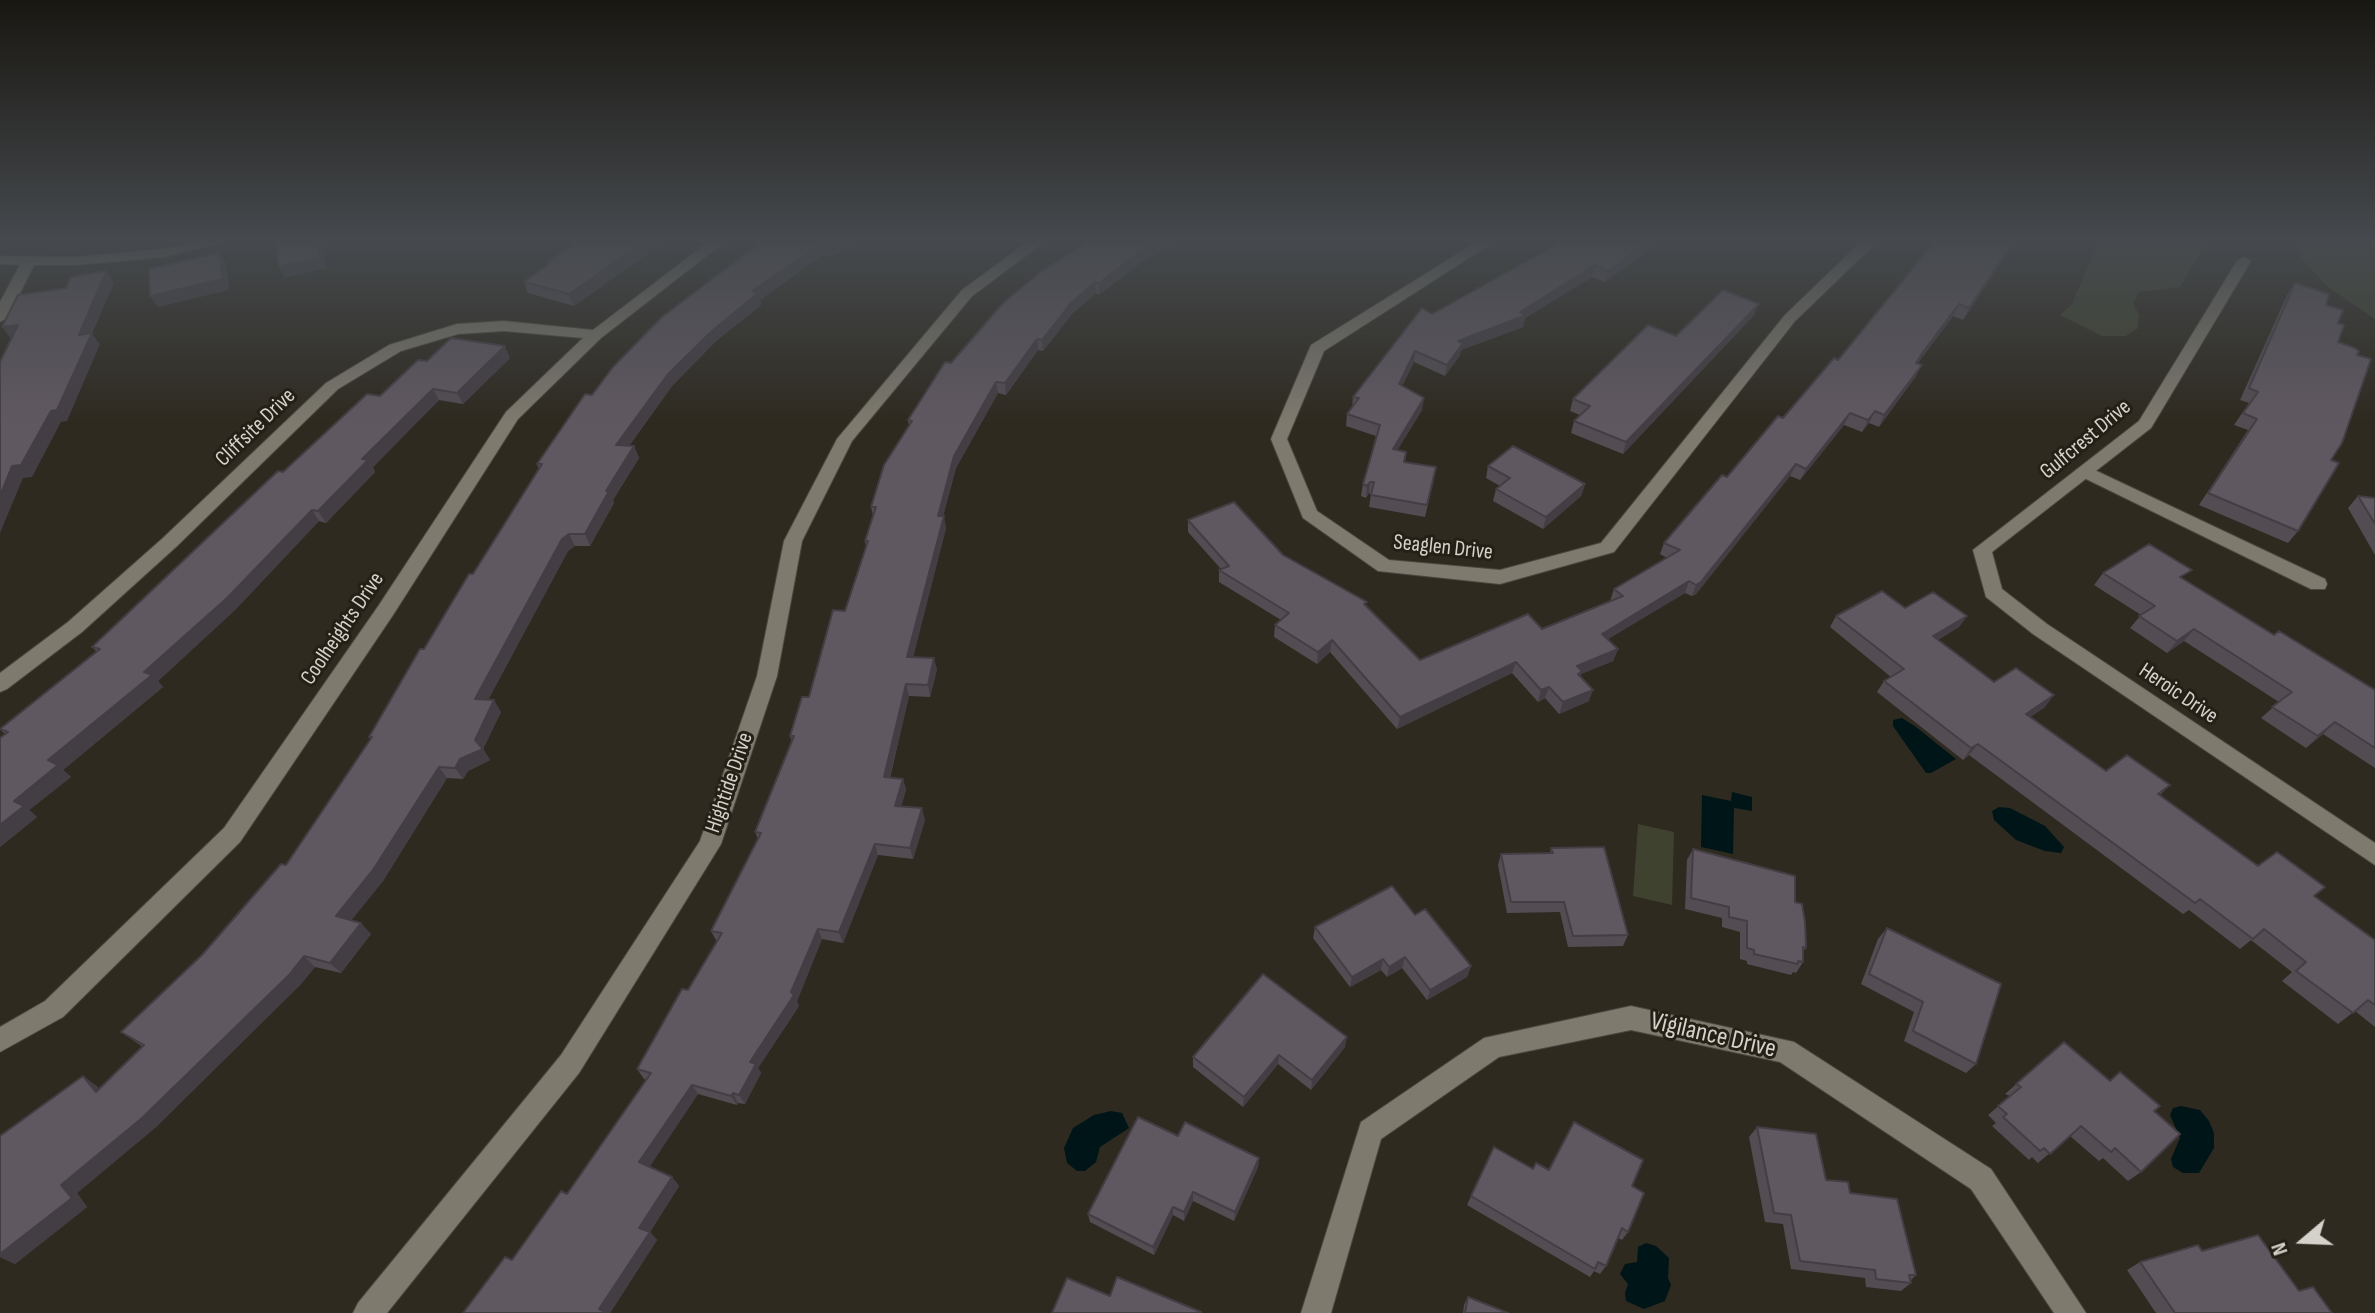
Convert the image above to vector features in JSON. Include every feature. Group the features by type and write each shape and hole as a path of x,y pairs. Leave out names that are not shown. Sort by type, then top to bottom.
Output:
{"street":[{"name":"Coolheights Drive","path":"0,1040 54,1009 232,835 378,623 512,416 596,335 640,301"},
{"name":"Hightide Drive","path":"368,1313 570,1064 710,844 767,676 793,541 845,439 960,301"},
{"name":"Seaglen Drive","path":"1392,301 1317,348 1279,439 1309,514 1385,566 1500,577 1607,548 1790,318 1808,301"},
{"name":"Gulfcrest Drive","path":"1982,550 2145,424 2220,301"},
{"name":"Cliffsite Drive","path":"0,684 98,606 332,386 395,348 457,329 504,326 596,335"},
{"path":"2084,471 2318,584"},
{"name":"Heroic Drive","path":"1982,550 1993,592 2040,629 2375,855"},
{"name":"Vigilance Drive","path":"1316,1313 1370,1131 1493,1046 1631,1018 1785,1051 1981,1179 2071,1313"}],"green space":[{"path":"2073,301 2134,301 2139,315 2138,328 2126,336 2102,336 2060,315"},
{"path":"2349,301 2375,301 2375,319"},
{"path":"1638,824 1674,832 1672,905 1633,896"}],"shaded area":[{"path":"1902,718 1956,759 1926,773 1893,726 1893,720"},
{"path":"1732,792 1752,797 1752,811 1734,808 1733,854 1701,847 1702,795 1731,801"},
{"path":"1999,807 2010,808 2045,826 2064,847 2061,853 2045,851 2016,840 1994,820 1992,811"},
{"path":"2181,1106 2200,1110 2214,1133 2214,1148 2199,1173 2183,1173 2173,1167 2171,1159 2180,1138 2170,1115 2173,1108"},
{"path":"1111,1111 1122,1113 1129,1128 1100,1147 1096,1162 1085,1171 1077,1171 1067,1163 1064,1148 1073,1128 1094,1115"},
{"path":"1646,1243 1656,1246 1669,1258 1668,1278 1671,1285 1665,1301 1644,1309 1626,1301 1628,1284 1620,1274 1625,1264 1637,1262 1638,1247"}],"building":[{"path":"15,301 93,301 79,335 92,333 57,410 51,411 21,465 12,466 0,496 0,362 18,325 2,327"},
{"path":"683,301 748,301 668,374 616,445 634,446 606,491 609,491 585,534 569,534 562,539 475,699 494,700 475,740 483,749 460,759 455,768 439,767 373,870 336,916 361,923 330,963 304,956 289,975 142,1118 61,1185 72,1198 0,1254 0,1136 83,1076 96,1092 144,1045 121,1032 202,955 281,864 286,865 372,737 369,737 420,649 424,649 469,574 473,574 542,464 537,464 585,394 592,395 613,367 662,317"},
{"path":"1073,301 1042,340 1037,339 1005,383 996,382 954,456 938,516 944,516 907,657 934,658 928,685 906,684 884,777 903,779 895,806 922,808 910,848 875,844 839,932 818,929 791,992 794,995 750,1062 756,1064 739,1095 733,1093 731,1096 692,1085 639,1162 672,1177 639,1228 650,1232 599,1309 607,1313 463,1313 505,1257 512,1260 561,1191 567,1194 651,1073 637,1069 682,989 688,990 722,933 711,931 761,833 755,832 794,736 790,736 802,697 809,697 833,610 845,611 868,541 865,541 876,507 871,507 884,465 945,362 951,363 1004,302"},
{"path":"1455,301 1537,301 1520,312 1526,315 1458,341 1463,343 1447,365 1415,351 1399,384 1424,398 1393,449 1406,452 1404,462 1436,467 1427,505 1371,495 1374,482 1367,486 1363,484 1380,425 1347,414 1359,398 1353,397 1422,308 1432,314"},
{"path":"1711,301 1759,304 1626,442 1574,421 1590,406 1573,399 1648,325 1676,336"},
{"path":"1886,301 1973,301 1969,308 1959,304 1916,363 1922,365 1884,415 1875,411 1868,420 1850,413 1806,469 1796,464 1701,582 1696,585 1689,581 1602,634 1618,649 1577,666 1582,671 1578,674 1593,690 1563,702 1549,687 1541,690 1516,662 1400,717 1332,640 1318,652 1275,625 1289,613 1219,570 1229,566 1188,520 1234,502 1283,555 1367,602 1364,604 1420,660 1528,614 1542,629 1623,596 1614,589 1680,550 1664,543 1722,475 1727,477 1778,416 1783,418 1834,358 1838,360"},
{"path":"2287,301 2327,301 2326,305 2343,310 2338,323 2344,325 2338,342 2355,348 2359,351 2357,355 2371,359 2342,443 2331,460 2339,463 2298,531 2208,493 2257,419 2243,413 2258,392 2249,388"},
{"path":"451,338 505,346 457,393 433,389 362,459 368,460 318,511 312,510 227,598 144,672 152,675 48,760 58,765 14,801 24,806 0,825 0,738 8,732 0,729 100,649 92,647 278,471 283,472 367,394 380,396 418,360 427,361"},
{"path":"1513,446 1585,484 1546,517 1496,489 1510,478 1488,466"},
{"path":"2358,496 2375,498 2375,524"},
{"path":"2149,544 2192,570 2180,577 2274,635 2279,631 2375,690 2375,748 2335,722 2318,736 2272,707 2292,692 2194,629 2177,641 2139,616 2155,606 2103,573"},
{"path":"1882,591 1905,608 1933,592 1967,616 1933,636 1994,682 2016,668 2054,695 2026,714 2106,771 2127,755 2170,785 2158,794 2258,866 2277,852 2325,887 2314,896 2375,940 2375,1005 2368,1000 2353,1013 2296,971 2306,962 2264,929 2253,939 2200,899 2195,903 1978,744 1971,748 1884,681 1904,669 1836,616"},
{"path":"1604,847 1628,935 1573,936 1564,902 1511,902 1501,854 1553,853 1551,848"},
{"path":"1693,849 1795,876 1795,902 1802,904 1805,922 1803,962 1798,961 1798,964 1754,954 1754,950 1747,948 1747,921 1729,917 1729,907 1691,898"},
{"path":"1392,886 1415,915 1425,909 1471,966 1430,990 1405,957 1389,967 1383,959 1352,977 1315,927"},
{"path":"1887,928 2001,984 1976,1064 1913,1031 1923,1002 1869,974"},
{"path":"1263,974 1347,1037 1312,1080 1279,1055 1244,1097 1193,1057"},
{"path":"2064,1042 2110,1081 2120,1072 2160,1106 2154,1111 2180,1134 2141,1172 2115,1148 2111,1152 2081,1126 2050,1154 2044,1148 2040,1151 2003,1117 2007,1114 1998,1106 2021,1087 2016,1084"},
{"path":"1138,1117 1178,1136 1185,1122 1259,1158 1235,1212 1193,1192 1184,1212 1173,1207 1153,1247 1088,1214"},
{"path":"1574,1122 1643,1160 1632,1186 1644,1193 1628,1232 1622,1228 1606,1266 1598,1262 1595,1269 1471,1196 1494,1147 1533,1169 1536,1163 1549,1170"},
{"path":"1757,1127 1816,1134 1826,1180 1848,1182 1850,1193 1897,1199 1916,1275 1909,1275 1911,1283 1876,1279 1875,1270 1800,1261 1791,1215 1774,1213"},
{"path":"2258,1235 2299,1291 2313,1287 2332,1313 2175,1313 2140,1262 2198,1245 2202,1251"},
{"path":"1117,1277 1201,1313 1052,1313 1067,1278 1110,1296"},
{"path":"1468,1297 1508,1313 1465,1313"}]}
